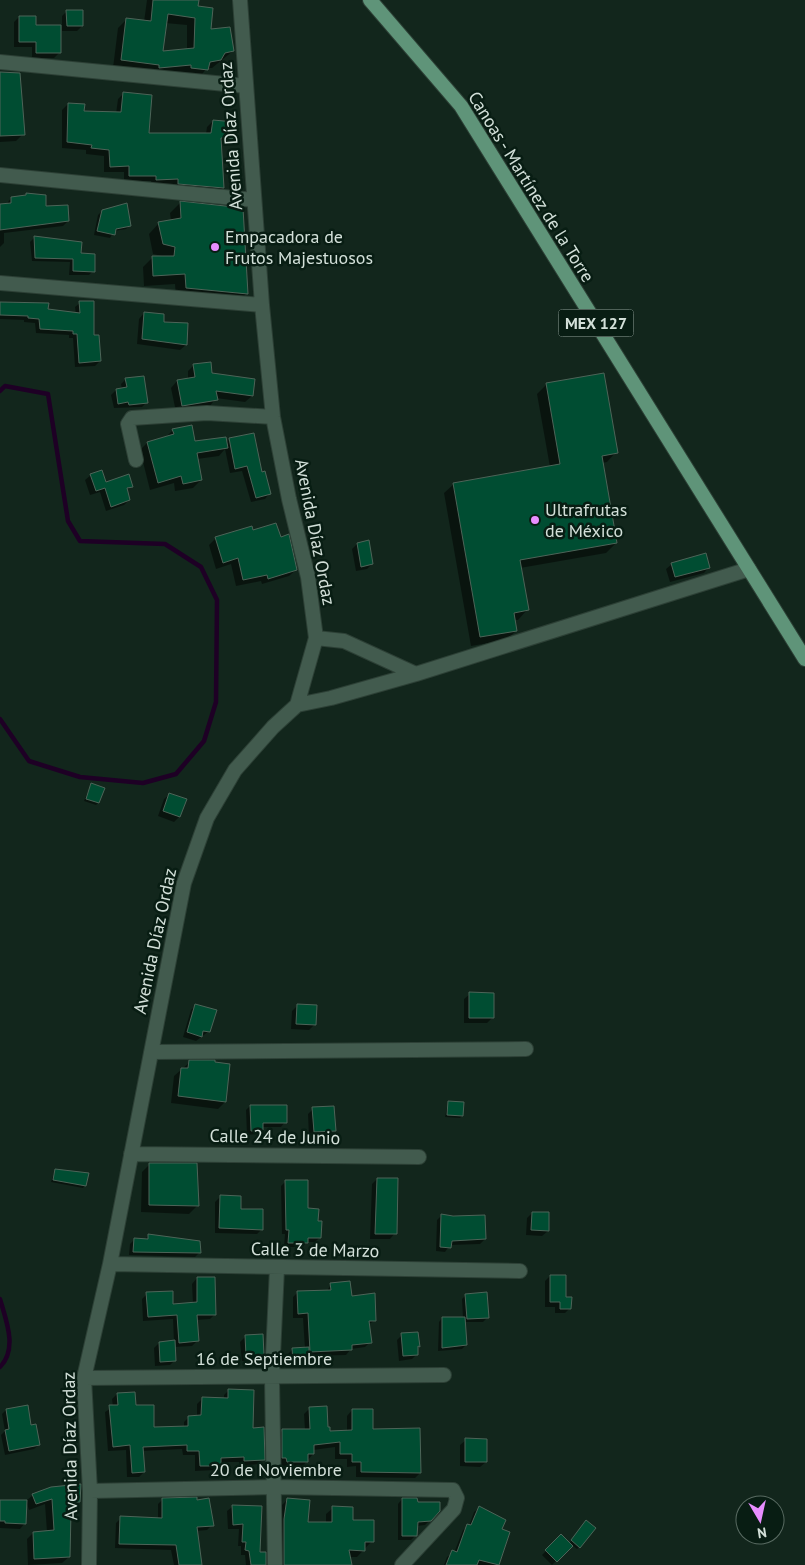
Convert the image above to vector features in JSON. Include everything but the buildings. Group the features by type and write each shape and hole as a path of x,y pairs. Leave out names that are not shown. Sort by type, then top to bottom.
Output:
{"main road":[{"name":"Canoas - Martínez de la Torre","path":"370,0 461,106 805,659"}],"street":[{"name":"Avenida Díaz Ordaz","path":"90,1565 90,1491 84,1378 110,1264 184,883 207,818 235,770 273,726 297,705 316,638 308,577 289,499 273,417 262,305 240,0"},
{"path":"0,62 246,86"},
{"path":"0,175 254,200"},
{"path":"0,282 262,305"},
{"path":"136,460 128,424 132,418 207,413 273,417"},
{"path":"297,705 332,698 416,674 749,569"},
{"path":"316,638 344,641 416,674"},
{"path":"151,1052 526,1049"},
{"name":"Calle 24 de Junio","path":"131,1154 419,1157"},
{"name":"Calle 3 de Marzo","path":"110,1264 520,1271"},
{"path":"275,1565 272,1378 277,1268"},
{"name":"16 de Septiembre","path":"84,1378 272,1378 444,1375"},
{"name":"20 de Noviembre","path":"90,1491 274,1487 453,1490 457,1498 454,1510 402,1565"}],"waterway":[{"path":"0,391 5,386 48,394 68,521 80,541 165,544 201,567 217,600 216,702 204,741 176,774 143,783 80,777 29,761 0,719"},
{"path":"0,1299 9,1334 8,1352 0,1367"}],"place":[{"name":"Empacadora de Frutos Majestuosos","path":"215,247"},
{"name":"Ultrafrutas de México","path":"535,520"}]}
